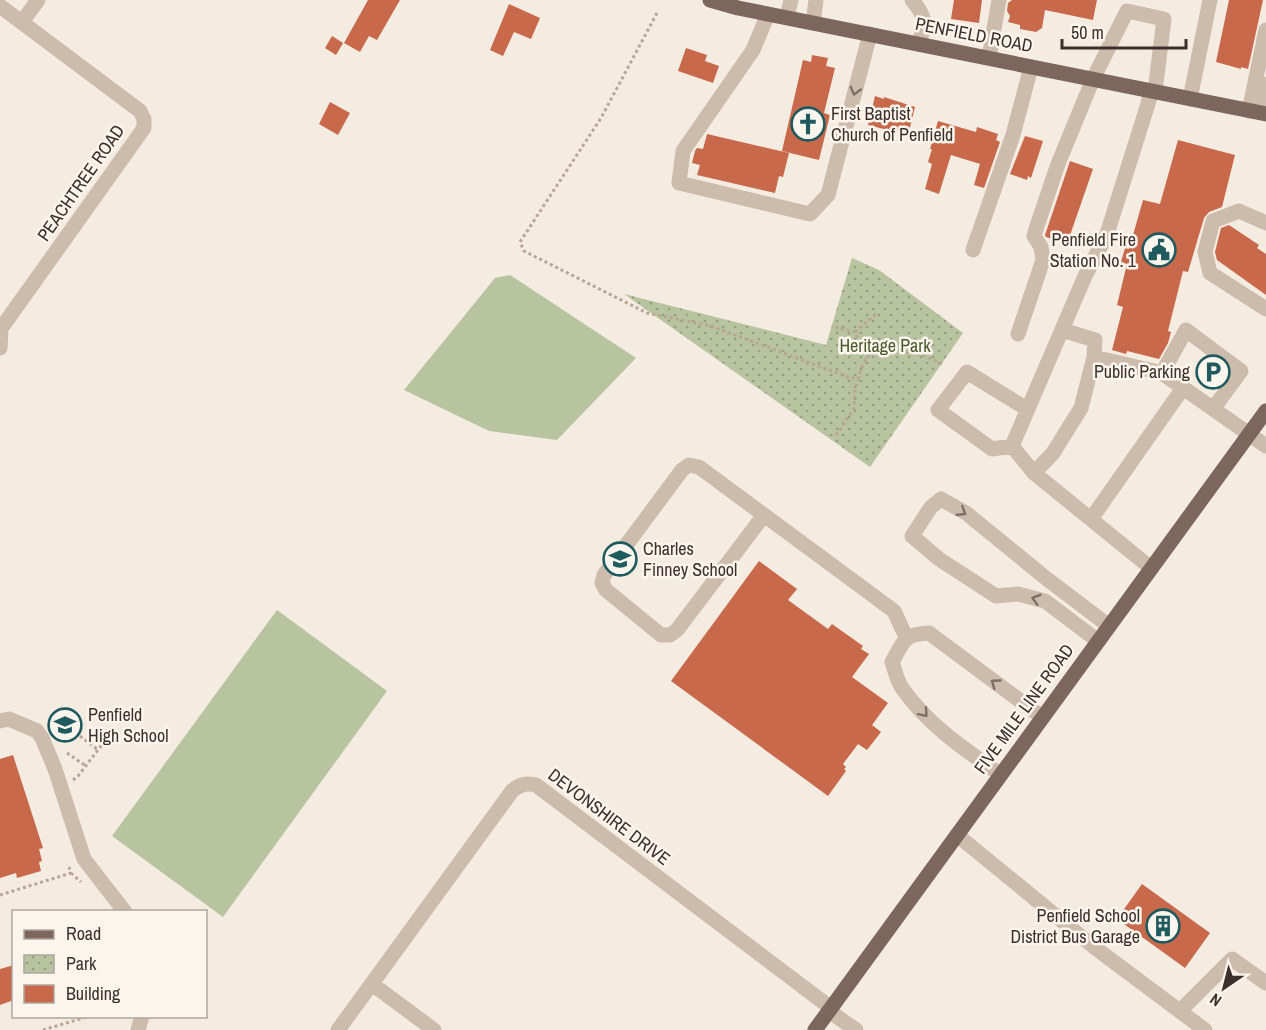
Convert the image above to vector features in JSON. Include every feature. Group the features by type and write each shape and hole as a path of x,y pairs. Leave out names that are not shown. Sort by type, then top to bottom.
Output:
{"main road":[{"name":"PENFIELD ROAD","path":"710,0 787,18 1258,112"},
{"name":"FIVE MILE LINE ROAD","path":"815,1030 1266,411"}],"street":[{"path":"22,22 38,0"},
{"path":"787,18 791,0"},
{"path":"813,23 816,0"},
{"path":"989,58 999,0"},
{"path":"1190,99 1210,0"},
{"path":"914,1 923,13 924,24 919,44"},
{"name":"PEACHTREE ROAD","path":"0,6 140,111 144,120 144,128 1,329 0,348"},
{"path":"1012,446 1085,276 1107,234 1153,91 1164,18 1127,11 1093,79 1058,164 1036,226 1035,236 1041,247 1042,260 1018,334"},
{"path":"768,14 753,50 683,151 679,183 810,214 828,195 870,34"},
{"path":"1258,112 1266,30"},
{"path":"973,250 1013,135 1031,67"},
{"path":"1258,112 1266,84"},
{"path":"1266,223 1239,211 1213,221 1205,252 1210,273 1266,309"},
{"path":"1034,473 1053,453 1082,408 1094,357 1095,340 1062,330"},
{"path":"1162,373 1186,330 1241,371 1213,409"},
{"path":"1094,357 1162,373 1266,446"},
{"path":"1012,446 992,449 938,410 967,372 1027,409"},
{"path":"1090,519 1183,388"},
{"path":"1012,446 1034,473 1151,568"},
{"path":"764,515 677,630 670,635 661,635 606,590 602,583 604,575 682,470 689,465 699,467 764,515 894,611 906,637"},
{"path":"1098,641 1045,601 1018,594 996,596 939,559 912,536 931,507 941,499 966,513 1109,626"},
{"path":"1000,774 967,752 933,723 901,686 892,662 906,637 928,633 1042,717"},
{"path":"0,721 9,719 37,731 46,745 84,860 123,910"},
{"name":"DEVONSHIRE DRIVE","path":"338,1030 512,791 527,783 536,785 830,1010"},
{"path":"957,835 1094,947 1205,1030"},
{"path":"1180,1011 1232,959 1266,983"},
{"path":"372,984 434,1030"},
{"path":"830,1010 856,1030"}],"path":[{"path":"657,13 601,118 520,243 524,250 646,313 711,326 858,379"},
{"path":"855,332 876,314"},
{"path":"836,327 855,332"},
{"path":"855,332 866,359"},
{"path":"836,435 854,409 858,379 870,354 881,347 925,356 942,364"},
{"path":"80,736 98,750"},
{"path":"61,787 78,776 104,741"},
{"path":"68,753 86,766"},
{"path":"0,895 71,873 68,862"},
{"path":"43,1030 86,1018"}],"green space":[{"name":"Heritage Park","path":"852,258 879,270 963,333 870,467 624,294 826,345"},
{"path":"510,275 636,358 557,440 489,431 404,390 495,278"},
{"path":"277,610 387,691 223,917 112,836"}],"building":[{"path":"368,0 400,0 377,40 369,36 360,52 344,43"},
{"path":"954,0 982,0 979,23 951,19"},
{"path":"1012,0 1097,0 1093,20 1045,10 1042,28 1036,32 1020,29 1020,25 1008,22 1010,16 1007,11 1008,3"},
{"path":"1229,0 1263,0 1248,69 1216,62"},
{"path":"509,4 540,18 531,39 514,32 503,56 490,50"},
{"path":"332,36 343,43 336,55 325,48"},
{"path":"686,48 707,55 705,61 719,66 713,83 678,71"},
{"path":"812,55 828,58 826,66 835,68 824,113 830,115 819,160 782,151 803,60 811,62"},
{"path":"875,96 915,107 908,135 868,125"},
{"path":"330,102 350,113 338,135 319,124"},
{"path":"938,121 976,132 977,127 998,134 996,140 1000,142 984,188 974,185 980,164 951,155 939,194 925,189 932,164 928,162 932,149 930,149"},
{"path":"707,134 789,153 783,177 779,176 775,193 697,175 700,165 692,163 697,148 703,149"},
{"path":"1025,136 1043,141 1031,178 1028,176 1027,180 1010,174"},
{"name":"Penfield Fire Station No. 1","path":"1178,140 1235,155 1222,207 1209,212 1204,218 1188,272 1183,271 1168,331 1171,332 1168,343 1159,359 1127,351 1126,354 1112,350 1123,307 1117,305 1127,264 1121,262 1125,248 1129,249 1143,200 1160,204"},
{"path":"1070,161 1093,169 1067,244 1045,235"},
{"path":"1229,225 1259,245 1257,248 1266,254 1266,295 1217,260 1215,252 1221,228"},
{"name":"Charles Finney School","path":"759,561 797,589 788,600 828,629 832,624 863,646 861,649 869,654 852,677 888,703 872,725 881,732 867,750 858,744 843,764 846,771 828,796 671,681"},
{"path":"13,755 43,848 39,849 42,861 39,862 41,871 17,878 16,873 0,878 0,759"},
{"name":"Penfield School District Bus Garage","path":"1142,884 1210,933 1185,968 1117,919"},
{"path":"12,966 12,1001 0,1005 0,969"}],"place":[{"name":"First Baptist Church of Penfield","path":"808,124"},
{"name":"Penfield Fire Station No. 1","path":"1159,250"},
{"name":"Public Parking","path":"1213,372"},
{"name":"Charles Finney School","path":"620,559"},
{"name":"Penfield High School","path":"65,725"},
{"name":"Penfield School District Bus Garage","path":"1163,926"}]}
